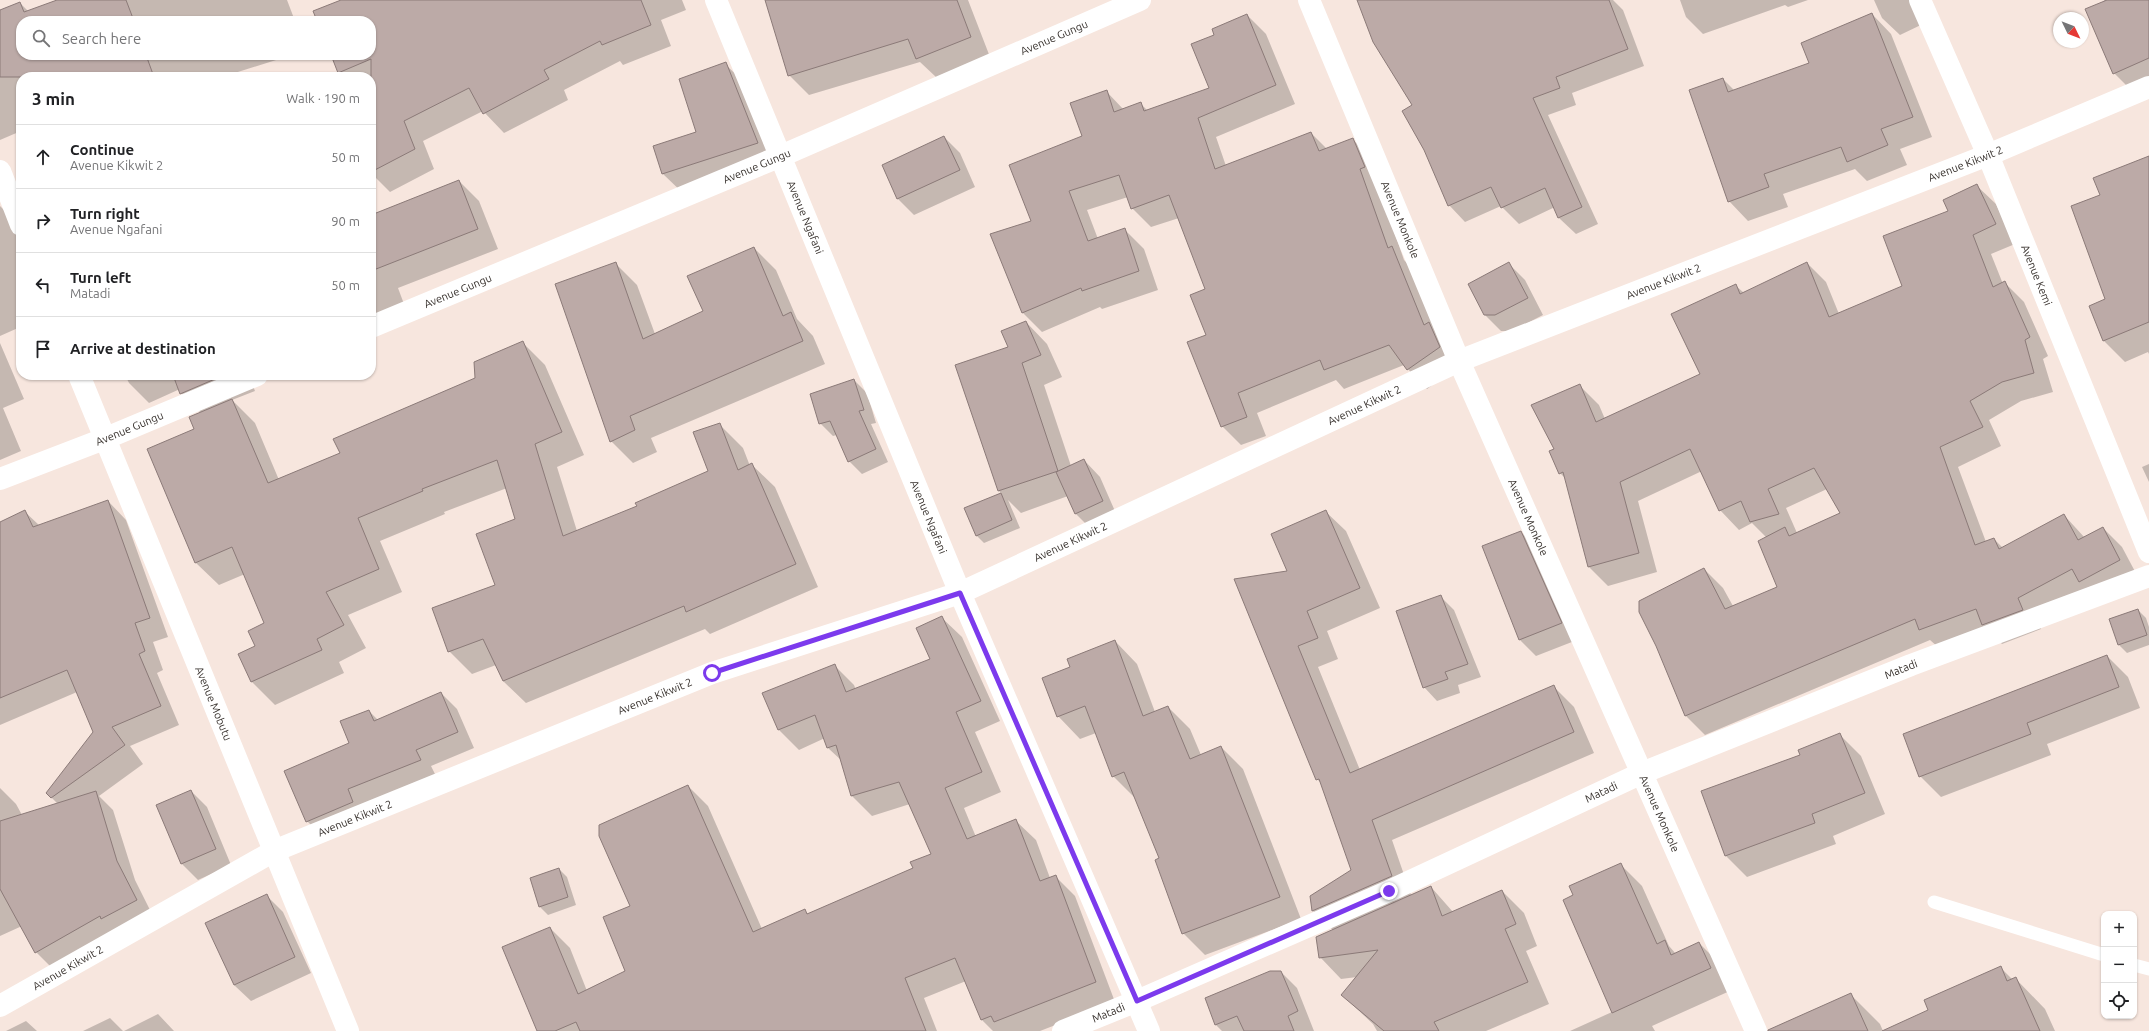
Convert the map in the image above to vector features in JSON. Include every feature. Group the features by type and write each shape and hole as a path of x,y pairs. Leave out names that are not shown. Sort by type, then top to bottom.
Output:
{"street":[{"name":"Avenue Ngafani","path":"716,0 960,593 1149,1031"},
{"name":"Avenue Gungu","path":"376,325 781,156 1140,0"},
{"name":"Avenue Monkole","path":"1309,0 1459,361 1756,1031"},
{"name":"Avenue Kemi","path":"1920,0 1988,154 2149,552"},
{"name":"Avenue Kikwit 2","path":"0,1006 274,851 712,673 960,593 1459,361 1988,154 2149,87"},
{"path":"0,170 16,212"},
{"name":"Avenue Mobutu","path":"81,380 348,1031"},
{"name":"Avenue Gungu","path":"0,479 104,439 244,380"},
{"name":"Matadi","path":"1063,1031 1137,1001 1389,891 1642,773 1911,665 2149,576"}],"lane":[{"path":"1934,902 2101,954"},
{"path":"2137,966 2149,970"}],"building":[{"path":"57,0 126,0 132,16 16,16 16,60 148,60 152,72 16,72 16,77 0,77 0,10 20,2 24,12"},
{"path":"341,0 641,0 651,25 602,45 600,41 544,70 549,79 483,114 469,88 404,121 415,149 376,169 376,72 371,72 371,60 376,60 376,16 315,16 313,11"},
{"path":"765,0 957,0 971,37 916,59 908,39 788,76"},
{"path":"1357,0 1609,0 1628,49 1556,77 1560,88 1533,98 1582,207 1558,218 1545,188 1501,208 1491,187 1448,206 1424,150 1402,111 1412,105 1373,42"},
{"path":"2107,0 2149,0 2149,58 2113,74 2089,18 2089,12 2086,12 2085,9"},
{"path":"1872,13 1913,117 1881,129 1888,145 1847,162 1841,147 1764,174 1769,187 1728,202 1689,90 1723,78 1728,92 1809,63 1801,43"},
{"path":"1247,14 1276,85 1198,118 1215,169 1311,132 1319,151 1353,138 1365,167 1360,169 1388,248 1392,246 1424,325 1429,322 1440,347 1407,370 1389,345 1324,370 1320,360 1238,393 1247,417 1221,427 1187,342 1206,335 1190,295 1205,289 1169,195 1131,209 1119,175 1069,191 1088,241 1125,228 1139,271 1082,291 1081,288 1022,313 990,234 1031,221 1009,165 1082,136 1070,103 1107,90 1114,112 1141,102 1144,111 1209,88 1191,44 1214,35 1212,29"},
{"path":"333,60 369,60 340,72 338,72"},
{"path":"726,62 758,143 662,174 653,146 696,132 679,79"},
{"path":"944,136 960,170 897,199 882,165"},
{"path":"2149,156 2149,322 2103,341 2089,306 2105,299 2071,206 2100,195 2093,178"},
{"path":"459,180 478,229 376,269 376,213"},
{"path":"1977,184 1996,224 1973,235 1993,287 2005,281 2030,337 2025,340 2034,373 2002,382 1970,401 1983,427 1940,447 1975,545 1994,538 1999,549 2064,514 2078,540 2103,527 2120,560 2079,582 2072,569 2018,598 2023,610 1982,625 1976,609 1919,630 1915,619 1685,716 1656,646 1639,612 1639,601 1704,568 1725,609 1777,587 1758,541 1785,527 1789,536 1840,513 1814,468 1768,489 1779,514 1750,522 1741,501 1719,511 1690,449 1620,482 1639,553 1588,567 1563,472 1559,474 1549,451 1554,449 1531,405 1580,384 1596,422 1700,374 1671,314 1736,284 1740,294 1807,262 1829,317 1902,286 1883,236 1948,211 1943,200"},
{"path":"754,247 783,316 791,312 803,341 630,416 635,430 610,442 555,284 616,262 643,339 703,311 687,276"},
{"path":"1509,262 1528,298 1495,315 1484,315 1468,284"},
{"path":"1026,321 1041,355 1022,363 1058,471 998,491 955,365 1008,347 1001,331"},
{"path":"523,341 562,432 535,444 563,536 637,506 635,503 708,471 693,432 720,423 738,470 752,463 796,564 686,612 684,606 503,681 483,639 448,652 432,608 495,585 476,534 515,519 497,460 422,489 423,491 358,518 379,569 326,592 344,625 317,639 322,650 251,682 238,654 255,646 248,631 264,623 232,547 195,563 147,449 194,429 189,417 232,399 268,483 340,453 333,439 475,378 474,362"},
{"path":"854,379 864,410 859,411 876,449 848,462 830,421 819,424 810,394"},
{"path":"175,380 213,380 180,394"},
{"path":"1084,459 1103,501 1075,514 1056,472"},
{"path":"1001,493 1012,520 976,536 964,508"},
{"path":"108,500 150,618 135,623 145,651 139,654 161,706 112,727 125,745 51,798 46,793 93,732 67,670 0,698 0,522 25,510 33,527"},
{"path":"1326,510 1360,588 1307,611 1318,638 1298,646 1350,773 1554,685 1574,732 1372,820 1392,876 1312,911 1310,896 1351,870 1319,779 1316,780 1234,579 1287,571 1271,534"},
{"path":"1521,531 1562,623 1519,640 1482,546"},
{"path":"1441,595 1468,664 1445,672 1448,679 1423,688 1396,611"},
{"path":"2138,609 2147,635 2118,645 2109,619"},
{"path":"942,616 981,701 956,712 982,772 945,788 967,839 1016,819 1040,881 1056,875 1096,982 994,1022 991,1016 981,1020 955,958 905,978 926,1031 580,1031 576,1022 555,1031 537,1031 502,947 550,927 578,994 625,971 603,917 630,906 599,836 599,825 688,785 753,932 805,909 807,914 913,868 910,862 931,854 899,782 851,796 836,745 827,748 815,715 778,730 762,693 835,664 846,692 930,659 916,628"},
{"path":"1115,640 1143,716 1168,706 1190,759 1221,746 1280,897 1182,934 1155,860 1159,858 1124,772 1112,777 1085,706 1057,717 1042,678 1070,667 1067,659"},
{"path":"2107,655 2119,687 2027,723 2031,734 1919,777 1903,734"},
{"path":"441,692 458,732 416,750 421,760 348,789 353,802 306,822 284,771 349,743 340,721 369,710 374,721"},
{"path":"1840,733 1865,793 1812,814 1815,823 1725,856 1701,791 1800,755 1798,750"},
{"path":"191,790 216,849 181,864 156,805"},
{"path":"96,791 117,861 137,900 101,919 100,916 35,953 0,889 0,821"},
{"path":"1621,863 1657,944 1665,940 1671,955 1699,942 1711,968 1612,1013 1563,900 1573,895 1569,886"},
{"path":"559,868 568,897 539,907 530,878"},
{"path":"1431,886 1442,916 1502,890 1516,924 1505,929 1528,982 1434,1022 1439,1031 1384,1031 1341,995 1378,950 1319,958 1316,937"},
{"path":"267,894 295,957 234,985 205,923"},
{"path":"2001,966 2007,981 2016,977 2040,1031 1882,1031 1928,1010 1924,1000"},
{"path":"1270,971 1281,971 1298,1011 1288,1016 1294,1031 1244,1031 1237,1016 1215,1025 1205,998"},
{"path":"1851,993 1868,1031 1768,1031 1768,1030"}],"route":[{"path":"712,673 960,593 1137,1001 1389,891"}]}
